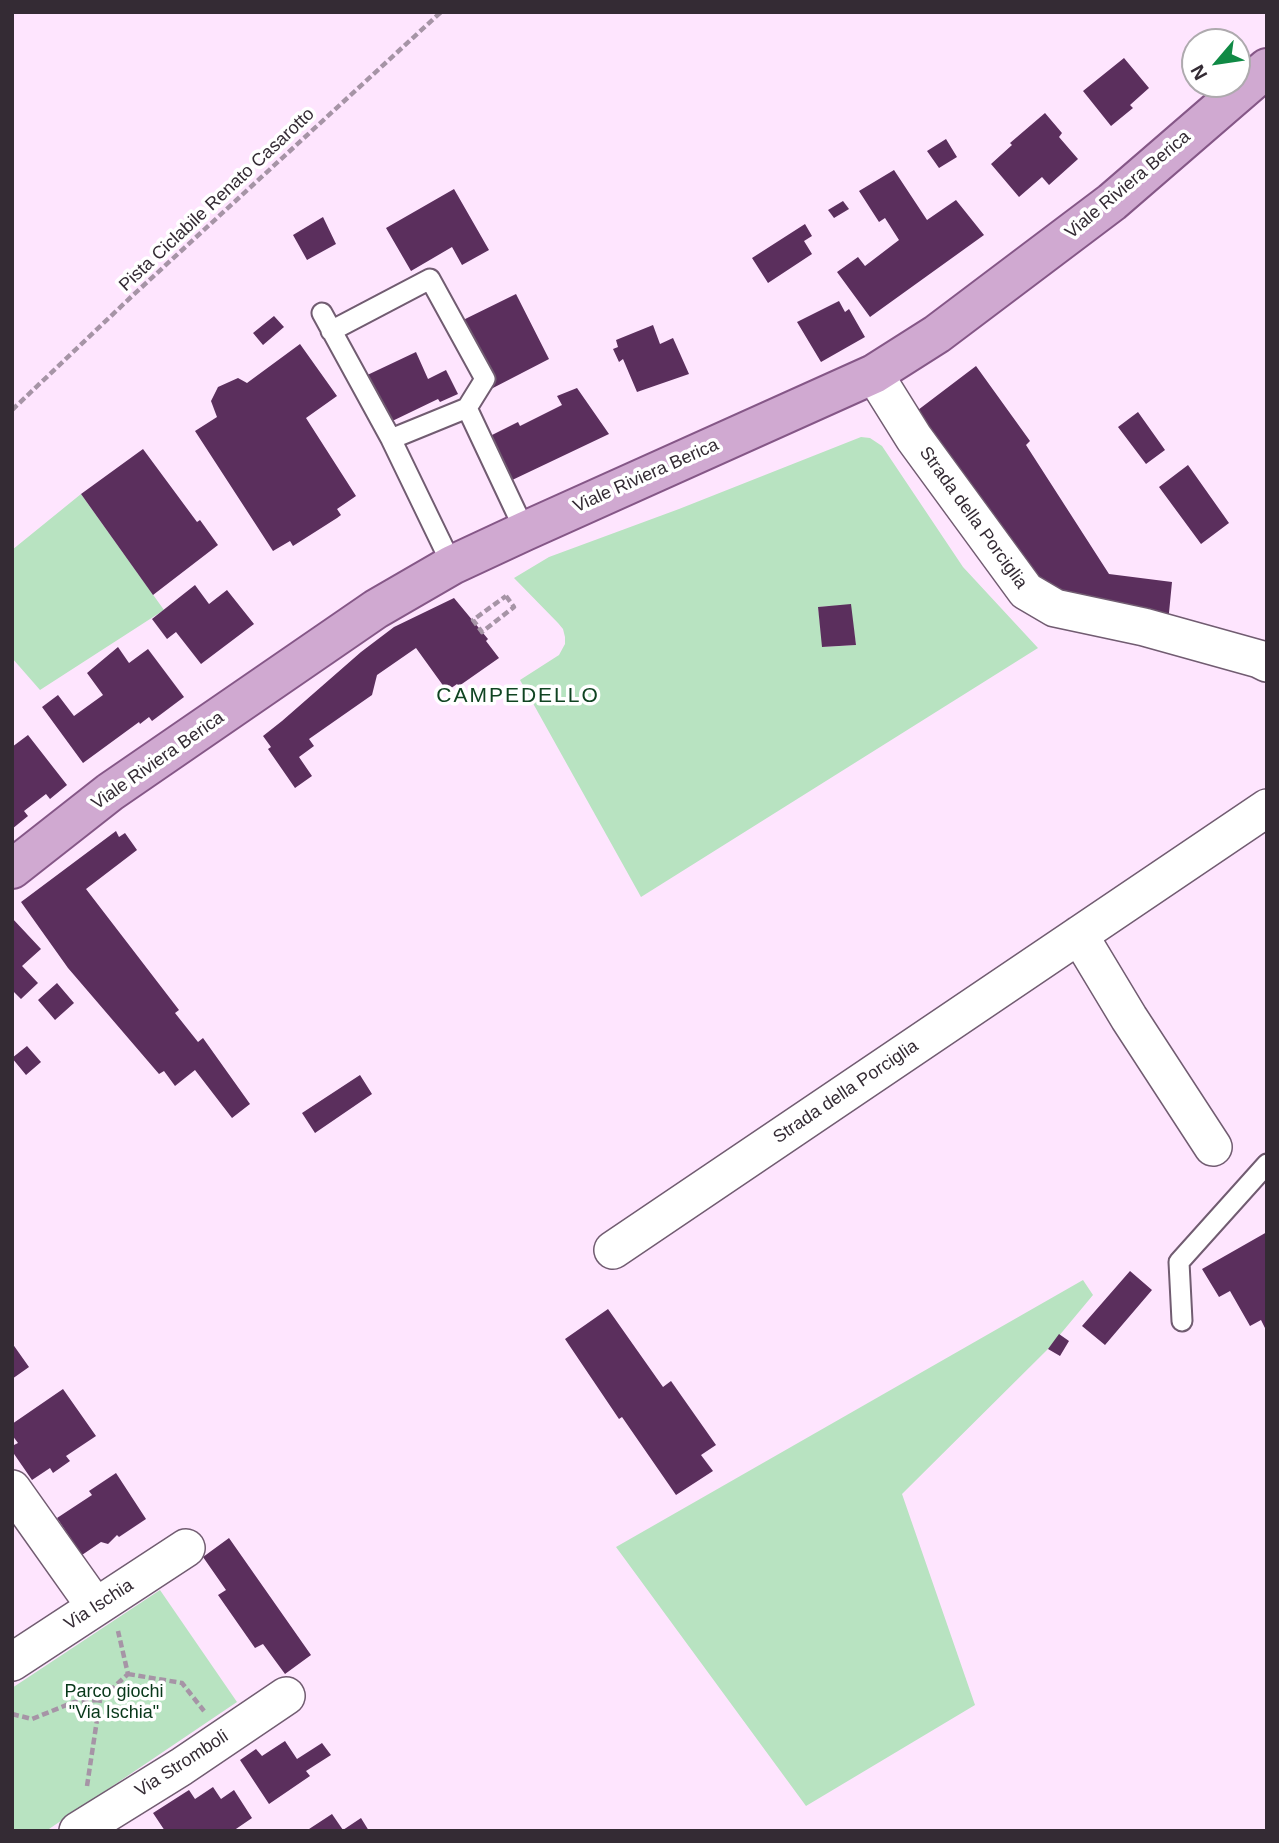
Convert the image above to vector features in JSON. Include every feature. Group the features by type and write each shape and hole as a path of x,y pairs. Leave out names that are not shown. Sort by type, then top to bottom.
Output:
{"main road":[{"name":"Viale Riviera Berica","path":"12,869 110,792 376,609 452,565 874,374 968,312 1112,202 1267,68"}],"street":[{"name":"Strada della Porciglia","path":"874,374 915,438 1026,591 1055,608 1144,626 1267,663"},
{"name":"Strada della Porciglia","path":"613,1250 1267,808"},
{"path":"1079,935 1213,1147"},
{"path":"12,1489 101,1603"},
{"name":"Via Ischia","path":"12,1662 186,1548"},
{"name":"Via Stromboli","path":"97,1817 286,1696"}],"lane":[{"path":"331,331 430,279 485,379 467,408 391,439"},
{"path":"322,313 391,439 452,565"},
{"path":"467,408 525,531"},
{"path":"1182,1321 1179,1262 1267,1164"}],"path":[{"name":"Pista Ciclabile Renato Casarotto","path":"12,410 442,12"},
{"path":"506,596 514,607 482,632 472,620 506,596"},
{"path":"101,1603 115,1620 128,1674"},
{"path":"12,1714 32,1719 74,1702 100,1700 128,1674"},
{"path":"128,1674 182,1683 224,1738"},
{"path":"97,1817 100,1700"}],"green space":[{"path":"861,437 870,438 882,446 963,567 1038,648 641,897 520,680 559,655 565,644 565,637 558,623 514,578 549,557","holes":["850,605 856,645 823,647 818,607"]},
{"path":"81,494 164,610 40,690 12,658 12,550"},
{"path":"1083,1280 1093,1295 1048,1349 902,1494 975,1705 806,1806 616,1547"},
{"name":"Parco giochi \"Via Ischia\"","path":"160,1590 237,1702 46,1831 12,1831 12,1688"}],"building":[{"path":"1124,58 1149,88 1130,105 1133,108 1111,126 1083,91"},
{"path":"1045,113 1062,133 1059,137 1078,159 1049,185 1042,177 1019,197 991,164 1012,145 1010,143"},
{"path":"946,139 957,157 939,168 927,151"},
{"path":"894,170 927,220 956,200 984,235 870,317 837,272 858,257 865,266 899,240 885,218 879,222 859,191"},
{"path":"454,189 489,250 462,265 452,247 411,271 386,228"},
{"path":"843,201 849,209 834,218 828,210"},
{"path":"323,217 336,244 307,260 293,235"},
{"path":"805,224 812,236 804,241 812,254 768,283 752,258"},
{"path":"516,294 549,359 491,389 457,323"},
{"path":"839,301 845,312 849,309 865,337 821,362 797,322"},
{"path":"274,316 284,327 263,345 253,333"},
{"path":"653,325 660,344 673,338 689,374 637,392 623,359 619,362 613,349 618,347 616,340"},
{"path":"300,344 337,396 306,418 356,496 337,509 341,515 337,518 293,546 290,541 273,551 195,431 217,417 211,401 218,387 238,378 247,383"},
{"path":"416,352 428,379 446,370 458,394 440,402 438,399 384,425 361,378"},
{"path":"976,366 1030,441 1026,445 1109,574 1172,582 1168,623 1026,588 918,410"},
{"path":"577,388 609,434 508,482 486,438 518,422 520,426 562,405 557,396"},
{"path":"1138,412 1165,450 1146,464 1118,427"},
{"path":"143,449 197,522 200,520 218,545 153,595 81,494"},
{"path":"1188,465 1229,523 1201,544 1159,487"},
{"path":"195,585 209,604 227,590 254,624 201,664 176,632 167,639 152,619"},
{"path":"454,598 488,639 486,641 499,658 459,686 457,684 447,691 416,648 377,675 372,695 309,739 314,746 299,757 312,776 295,788 268,749 271,747 263,736 394,627"},
{"path":"851,604 856,645 822,647 818,607"},
{"path":"118,647 129,663 148,649 184,697 152,721 149,717 140,724 139,722 83,763 42,707 58,695 74,716 103,695 87,673"},
{"path":"28,735 67,785 50,799 46,794 24,811 28,816 12,829 12,747"},
{"path":"116,831 119,837 125,833 137,850 86,889 179,1010 175,1013 198,1042 203,1038 250,1104 232,1118 195,1070 175,1086 164,1071 159,1074 68,968 21,902"},
{"path":"12,918 41,949 22,966 38,983 21,999 12,990"},
{"path":"57,983 74,1003 55,1020 38,1000"},
{"path":"27,1046 41,1062 26,1075 12,1058"},
{"path":"360,1075 372,1094 315,1133 302,1113"},
{"path":"1267,1232 1267,1332 1261,1320 1250,1326 1230,1291 1219,1297 1202,1269"},
{"path":"1130,1271 1152,1290 1105,1345 1082,1326"},
{"path":"608,1309 663,1387 671,1381 716,1445 701,1455 713,1471 676,1495 622,1417 619,1419 565,1339"},
{"path":"1059,1334 1069,1341 1060,1356 1048,1349"},
{"path":"12,1343 29,1367 12,1379"},
{"path":"63,1389 96,1436 66,1456 70,1461 53,1473 50,1468 32,1480 12,1451 12,1446 18,1443 12,1435 12,1424"},
{"path":"116,1473 146,1519 119,1537 117,1535 108,1544 101,1542 82,1555 57,1518 92,1495 89,1491"},
{"path":"229,1538 311,1655 285,1674 263,1644 255,1648 218,1595 226,1590 203,1557"},
{"path":"285,1741 297,1759 322,1743 331,1755 306,1771 310,1776 269,1804 240,1760 256,1749 262,1756"},
{"path":"213,1787 221,1799 234,1790 252,1818 233,1831 165,1831 153,1813 189,1790 195,1799"},
{"path":"332,1814 343,1830 361,1818 369,1831 306,1831"}],"district":[{"name":"CAMPEDELLO","path":"518,696"}]}
